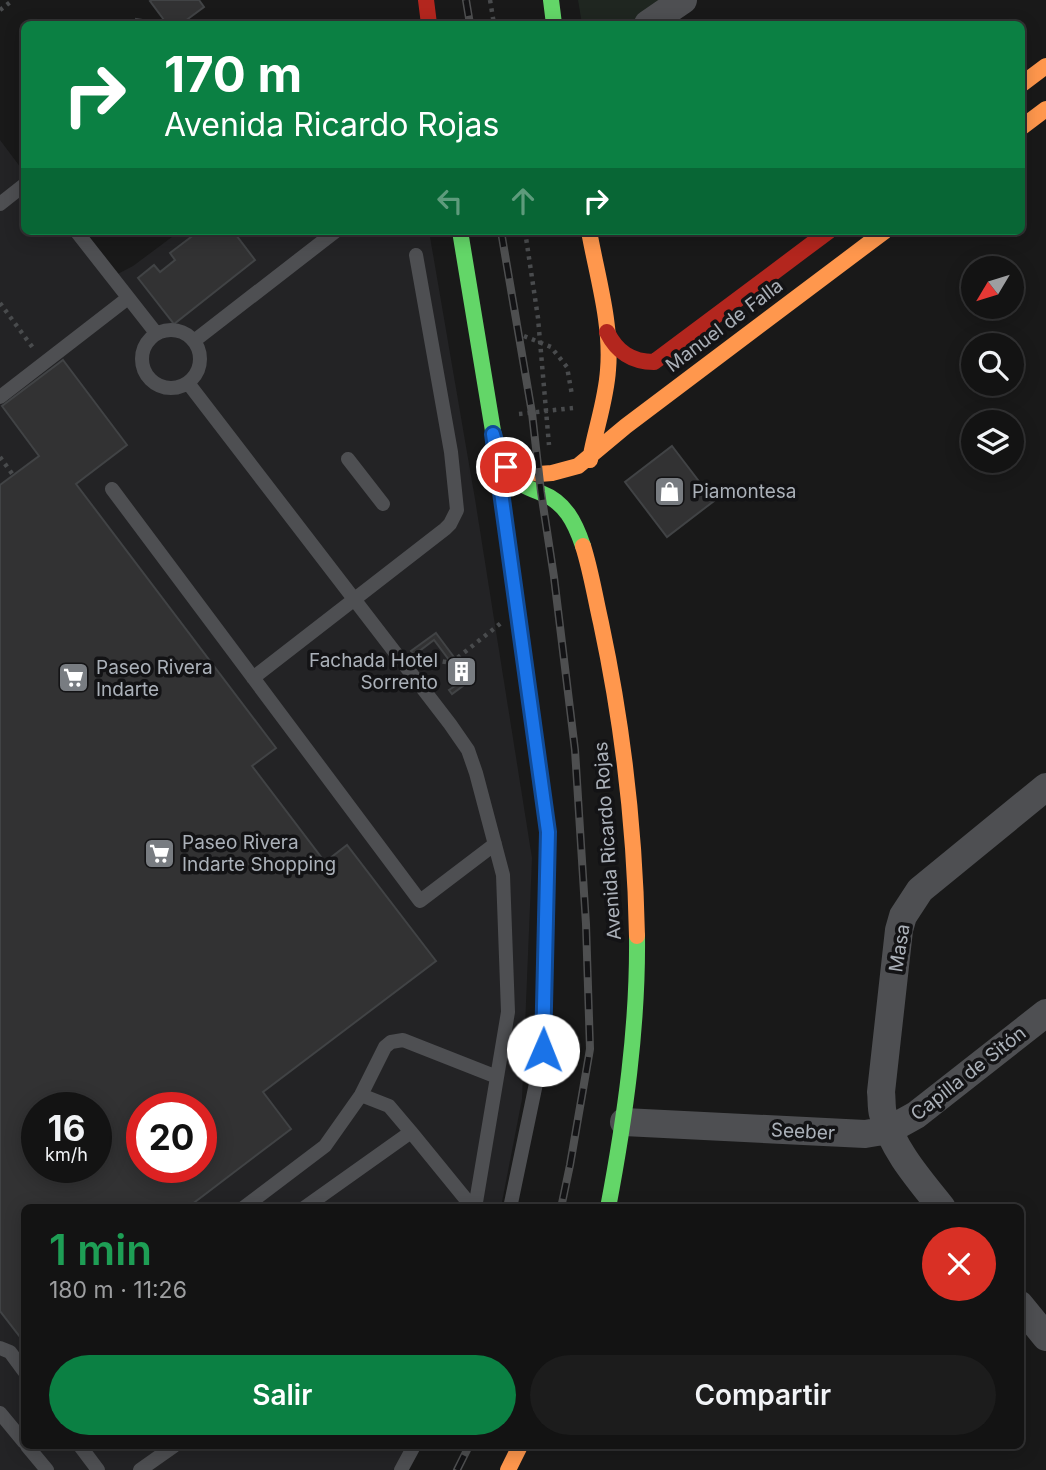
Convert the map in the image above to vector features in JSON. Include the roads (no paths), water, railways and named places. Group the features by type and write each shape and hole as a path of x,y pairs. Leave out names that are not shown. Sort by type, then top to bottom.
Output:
{"main road":[{"path":"426,0 429,21"},
{"path":"551,0 554,21"},
{"path":"1025,82 1046,66"},
{"path":"1025,125 1046,109"},
{"name":"Avenida Ricardo Rojas","path":"461,235 493,434 502,459 514,477 525,487 562,503 575,522 587,557 611,668 620,725 636,903 634,1019 624,1122 609,1204"},
{"path":"589,475 607,389 609,359 607,332 590,235"},
{"name":"Manuel de Falla","path":"607,332 616,348 624,355 643,363 654,362 824,235"},
{"name":"Manuel de Falla","path":"591,456 626,426 880,235"},
{"name":"Avenida Ricardo Rojas","path":"493,434 508,458 518,468 533,473 552,473 578,466 591,456"},
{"name":"Avenida Ricardo Rojas","path":"586,510 587,557"},
{"path":"508,1470 518,1449"}],"street":[{"path":"652,21 683,0"},
{"name":"Masa","path":"889,1130 883,1112 881,1092 899,930 904,916 920,890 1046,787"},
{"name":"Capilla de Sitón","path":"889,1130 916,1115 1046,1013"},
{"name":"Seeber","path":"624,1122 865,1134 889,1130"},
{"path":"889,1130 911,1169 939,1204"},
{"path":"1024,1310 1046,1337"}],"lane":[{"path":"0,204 21,187"},
{"path":"79,235 156,333"},
{"path":"194,341 331,235"},
{"path":"450,235 470,294"},
{"path":"253,678 444,529 450,524 457,510 451,452 416,255"},
{"path":"0,397 128,298"},
{"path":"172,329 188,335 194,341 200,363 198,371 188,383 180,387 163,387 149,378 142,363 142,354 144,346 156,333 172,329"},
{"path":"188,383 450,724 468,750 476,772 503,875 508,1012 475,1204"},
{"path":"493,434 548,832 543,1050 511,1204"},
{"path":"348,459 383,504"},
{"path":"112,489 420,901 495,844"},
{"path":"248,1204 325,1146 361,1095 385,1047 391,1042 403,1040 497,1077"},
{"path":"361,1095 389,1105 471,1204"},
{"path":"310,1204 411,1132"},
{"path":"0,1348 10,1352 21,1367"},
{"path":"0,1413 21,1438"},
{"path":"30,1449 47,1470"},
{"path":"81,1449 98,1470"},
{"path":"140,1470 170,1449"},
{"path":"401,1470 412,1449"}],"railway":[{"path":"466,0 470,21"},
{"path":"502,235 532,413 554,577 575,750 586,924 590,1049 562,1204"},
{"path":"457,1470 468,1449"}],"place":[{"name":"Piamontesa","path":"669,491"},
{"name":"Fachada Hotel Sorrento","path":"461,671"},
{"name":"Paseo Rivera Indarte","path":"73,678"},
{"name":"Paseo Rivera Indarte Shopping","path":"159,853"}]}
